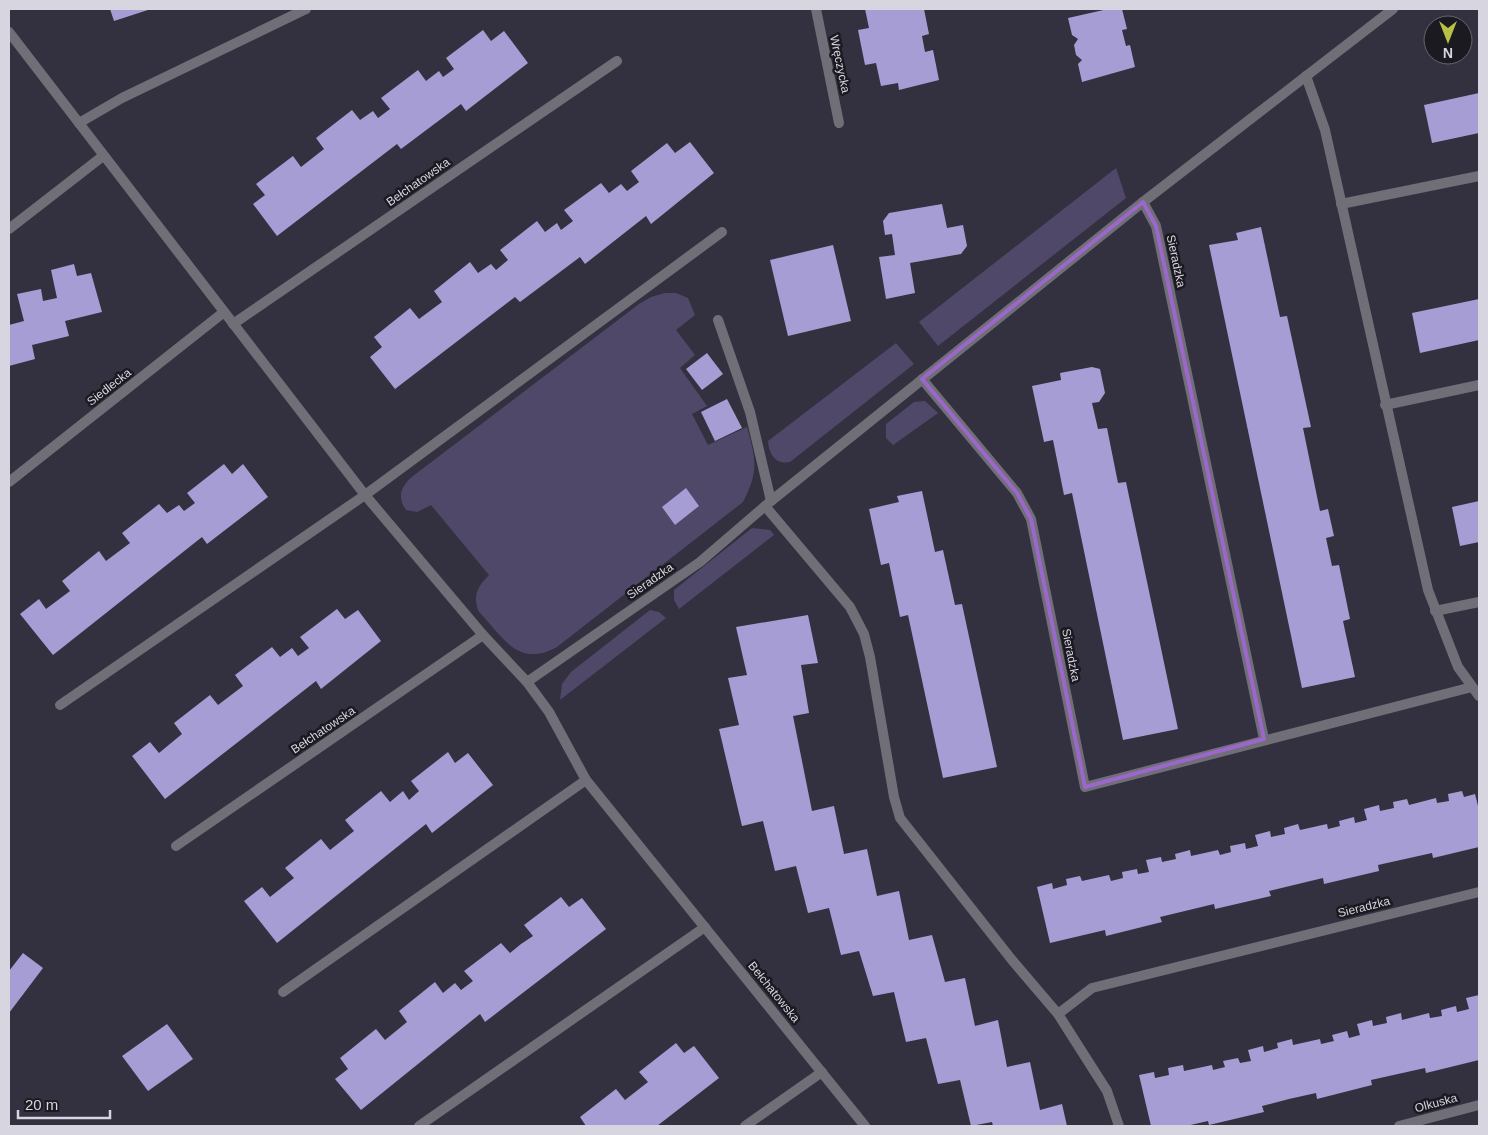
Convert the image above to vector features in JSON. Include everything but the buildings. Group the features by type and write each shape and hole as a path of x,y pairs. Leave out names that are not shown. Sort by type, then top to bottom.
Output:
{"street":[{"path":"79,124 122,98 306,9"},
{"name":"Wręczycka","path":"816,9 839,124"},
{"name":"Sieradzka","path":"526,682 700,562 768,503 1143,202 1393,9"},
{"name":"Bełchatowska","path":"9,32 365,495 526,682 549,712 586,780 865,1126"},
{"name":"Bełchatowska","path":"233,324 617,61"},
{"path":"1306,76 1325,130 1385,405 1428,590 1458,667 1479,696"},
{"path":"9,229 104,156"},
{"path":"1341,204 1479,176"},
{"name":"Sieradzka","path":"1143,202 1156,226 1264,739"},
{"path":"60,705 365,495 722,232"},
{"name":"Siedlecka","path":"9,482 224,312"},
{"path":"718,320 750,412 768,503 850,607 864,634 894,797 900,818 1012,960 1058,1014 1106,1091 1119,1126"},
{"name":"Sieradzka","path":"922,379 1017,493 1031,519 1085,787 1264,739 1472,687"},
{"path":"1385,405 1479,385"},
{"path":"1435,611 1479,602"},
{"name":"Bełchatowska","path":"176,846 484,635"},
{"path":"283,992 586,780"},
{"name":"Sieradzka","path":"1058,1014 1092,988 1479,892"},
{"path":"419,1126 705,927"},
{"path":"745,1126 822,1072"},
{"name":"Olkuska","path":"1399,1126 1479,1105"}],"highlighted area":[{"path":"1143,202 1156,226 1264,739 1085,787 1031,519 1017,493 922,379"}],"shaded area":[{"path":"1116,168 1126,198 938,346 919,322"},
{"path":"665,293 676,293 688,298 695,315 676,330 695,355 680,368 707,406 692,414 708,445 747,427 754,457 752,482 743,502 557,647 543,653 532,654 522,652 504,640 479,612 476,601 477,592 489,575 431,505 417,512 406,510 401,500 403,487 413,476 639,304 651,297"},
{"path":"896,343 914,364 790,462 780,462 774,458 768,441"},
{"path":"925,401 938,413 893,445 886,438 886,424 914,402"},
{"path":"752,528 770,530 774,535 679,609 674,600 674,590"},
{"path":"650,610 659,612 666,618 560,700 562,684 571,672"}]}
